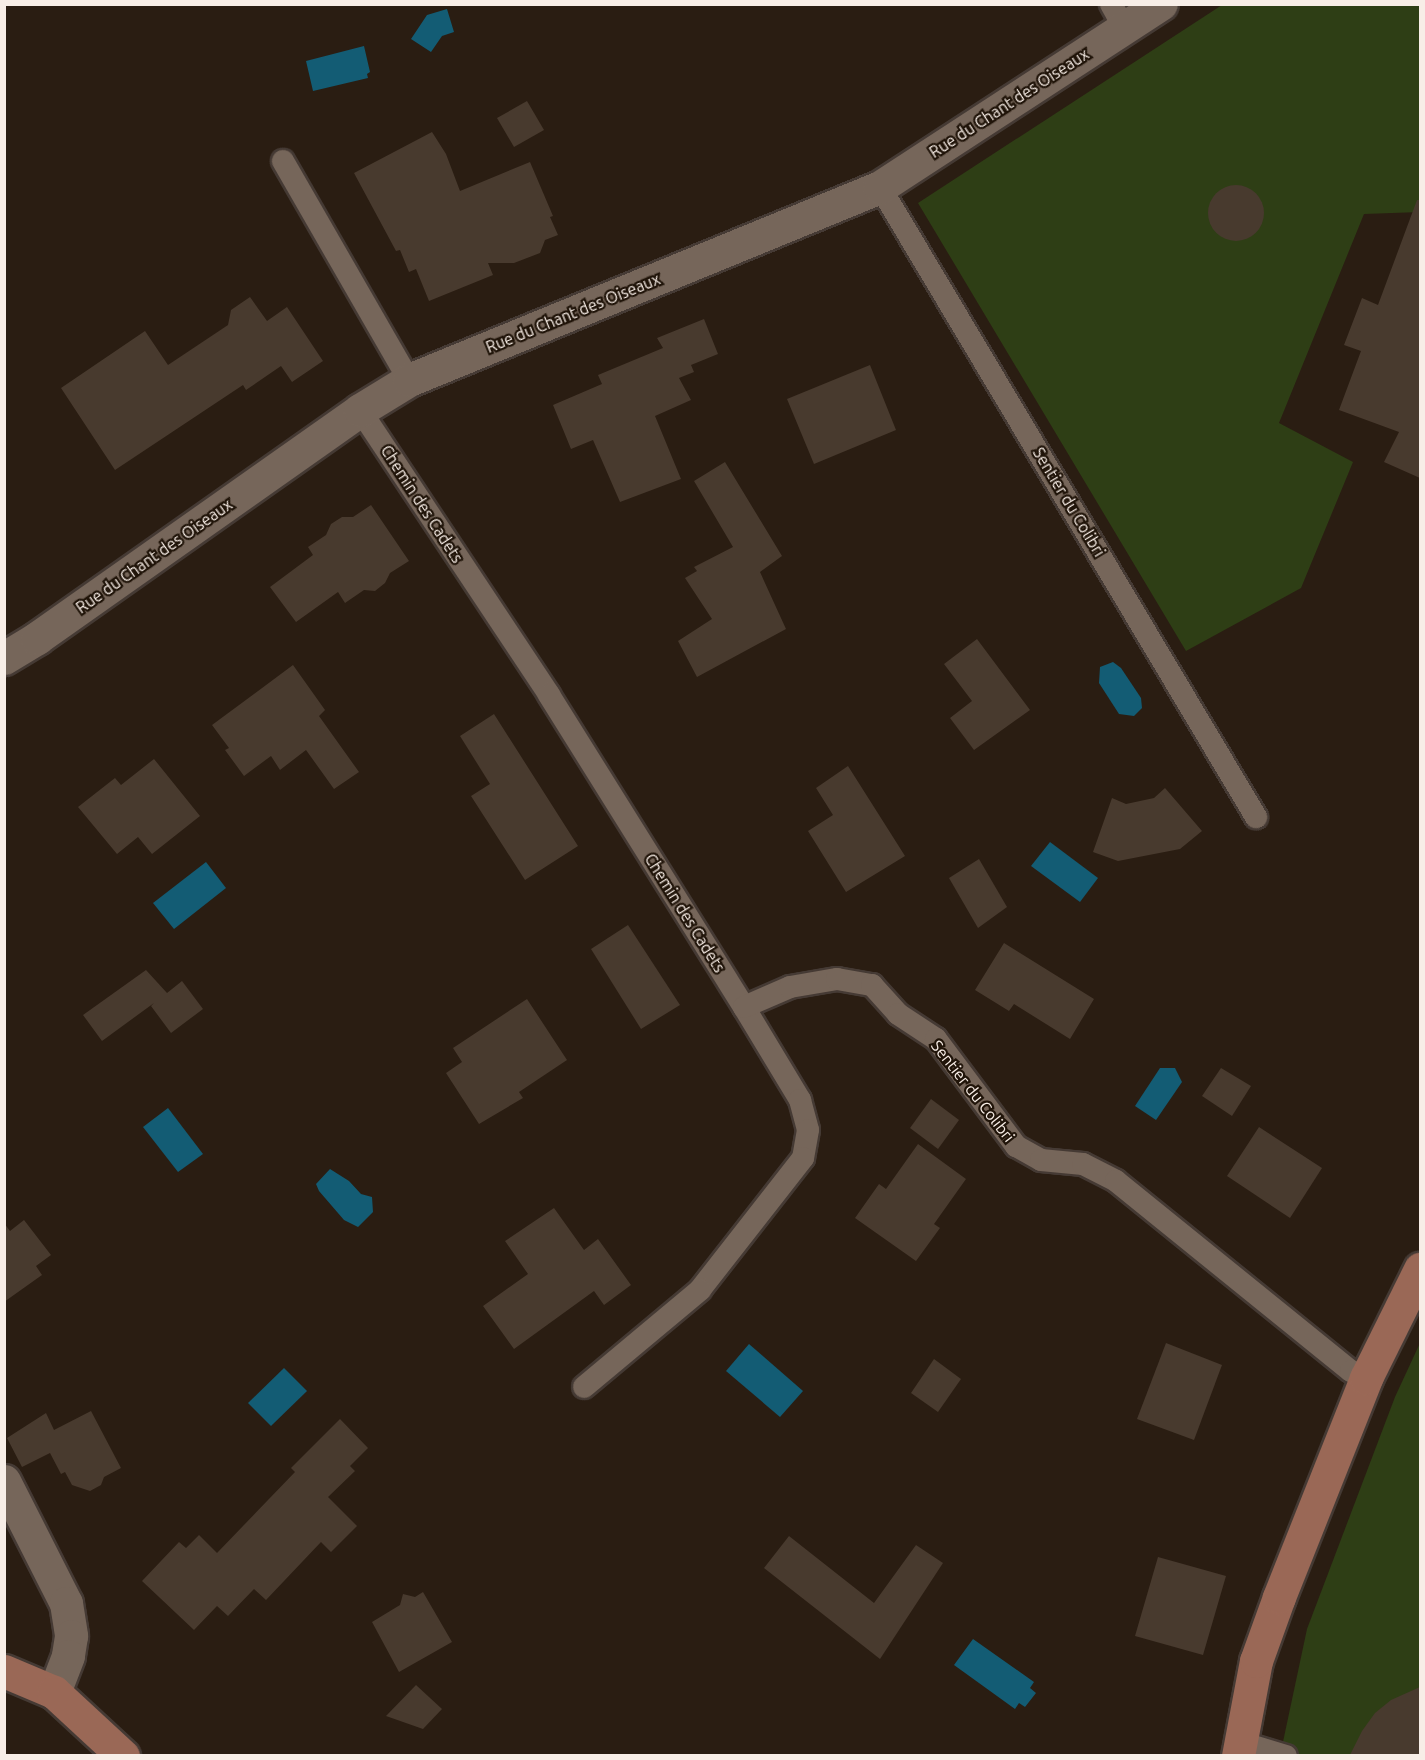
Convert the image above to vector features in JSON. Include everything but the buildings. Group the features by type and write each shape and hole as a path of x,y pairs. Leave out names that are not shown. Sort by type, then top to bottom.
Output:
{"main road":[{"path":"1239,1749 1256,1661 1366,1378 1420,1269"},
{"path":"4,1671 54,1692 123,1755"}],"street":[{"name":"Rue du Chant des Oiseaux","path":"4,658 37,638 360,410 408,380 880,188 1118,16 1161,4"},
{"path":"4,1481 66,1603 69,1646 54,1692"}],"lane":[{"path":"283,161 408,380"},
{"name":"Sentier du Colibri","path":"880,188 1256,817"},
{"name":"Chemin des Cadets","path":"360,410 549,695 744,1007 800,1100 808,1130 803,1158 700,1290 584,1387"},
{"name":"Sentier du Colibri","path":"744,1007 790,987 837,979 872,985 898,1014 936,1039 1016,1146 1041,1160 1083,1164 1116,1181 1351,1371 1366,1378"},
{"path":"1239,1749 1287,1755"}],"green space":[{"path":"1222,5 1420,5 1420,212 1364,214 1279,423 1353,462 1301,588 1186,651 918,203"},
{"path":"1420,1343 1420,1755 1280,1756 1307,1629 1395,1397"}],"water":[{"path":"447,9 454,32 442,36 431,52 411,39 427,15"},
{"path":"364,46 370,72 367,74 368,78 313,91 306,61"},
{"path":"1113,662 1121,668 1141,698 1142,708 1134,716 1119,714 1099,683 1100,667"},
{"path":"1050,842 1098,878 1080,902 1031,866"},
{"path":"206,862 226,888 174,929 153,903"},
{"path":"1160,1068 1175,1068 1182,1082 1156,1120 1135,1106"},
{"path":"168,1108 203,1154 178,1172 143,1127"},
{"path":"330,1169 349,1181 361,1194 372,1197 373,1212 358,1227 344,1220 319,1191 316,1184"},
{"path":"749,1344 803,1391 780,1417 726,1371"},
{"path":"284,1368 307,1391 271,1426 248,1403"},
{"path":"973,1639 1034,1682 1030,1688 1036,1693 1025,1707 1019,1703 1015,1709 954,1665"}]}
